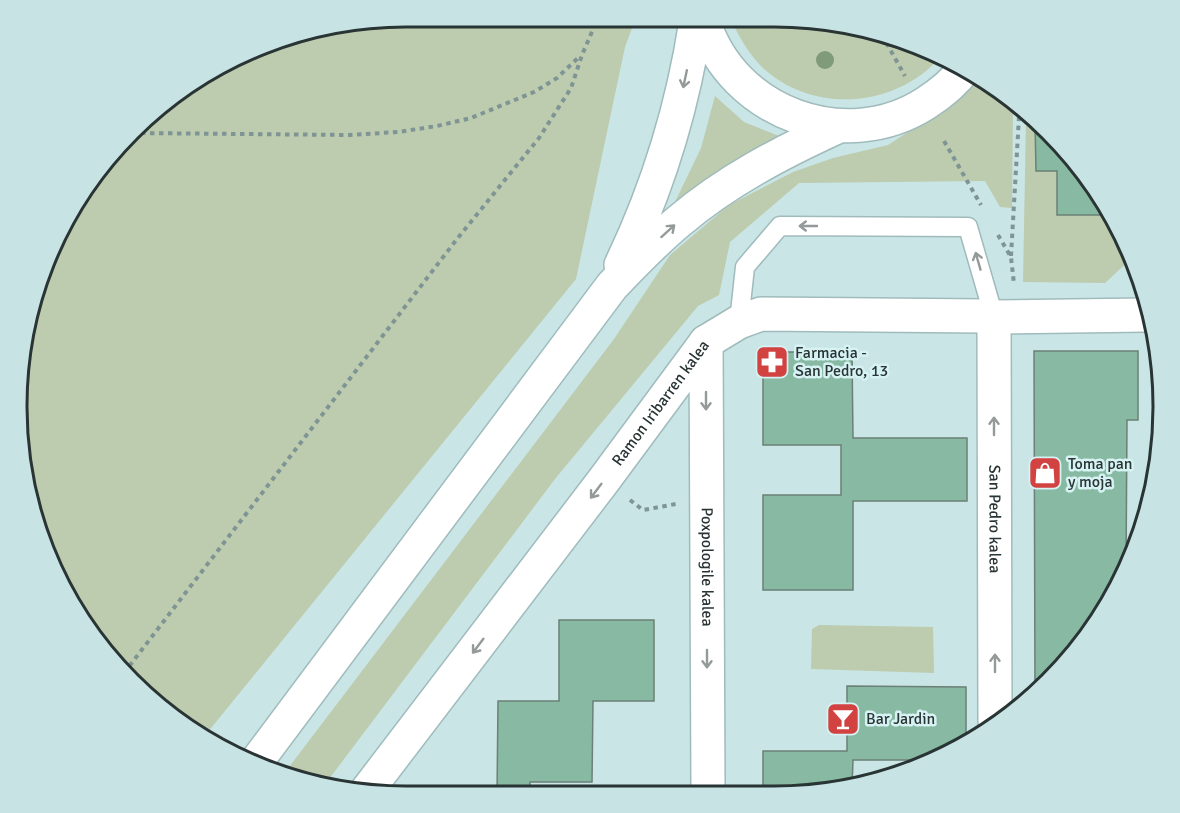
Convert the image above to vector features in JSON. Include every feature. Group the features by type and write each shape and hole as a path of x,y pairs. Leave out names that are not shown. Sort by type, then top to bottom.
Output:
{"street":[{"path":"612,286 652,194 668,147 681,99 695,27"},
{"path":"706,27 715,48 729,69 747,88 767,103 789,115 814,122 839,126 866,125 892,119 917,109 939,94 959,76"},
{"path":"260,757 612,286 644,252 716,193 755,167 839,126"},
{"name":"Ramon Iribarren kalea","path":"372,784 604,480 705,342 739,322 761,314 994,317 1142,315"},
{"name":"San Pedro kalea","path":"994,317 995,715"},
{"name":"Poxpologile kalea","path":"705,342 708,786"}],"lane":[{"path":"739,322 745,267 780,226 968,227 994,317"}],"path":[{"path":"129,666 450,249 539,138 571,88 594,27"},
{"path":"887,45 905,76"},
{"path":"143,133 349,135 398,132 437,126 471,118 534,92 557,78 582,55"},
{"path":"1011,257 1019,117"},
{"path":"625,495 643,510 683,503"}],"green space":[{"path":"406,27 632,27 625,47 576,279 209,730 175,708 156,692 105,638 66,574 40,505 34,481 28,431 30,357 34,332 47,285 78,217 105,175 121,156 175,105 217,78 261,56 332,34"},
{"path":"734,27 823,30 872,40 934,63 924,73 903,86 879,95 855,99 830,99 806,93 784,83 763,68"},
{"path":"974,85 1013,112 1012,208 1000,207 985,181 799,183 730,242 719,295 698,306 555,479 329,778 289,767 614,339 670,255 729,205 793,172 833,158 888,145 945,108"},
{"path":"715,96 744,122 784,138 730,163 675,202 701,148"},
{"path":"1026,123 1075,175 1102,217 1125,264 1105,283 1023,282"},
{"path":"819,625 933,627 934,673 811,669 812,629"}],"building":[{"path":"1035,132 1075,175 1101,215 1057,215 1057,171 1036,171"},
{"path":"1034,351 1138,351 1138,420 1127,420 1126,546 1102,596 1075,638 1035,682"},
{"path":"763,352 852,352 853,438 967,438 967,501 853,501 853,590 763,590 763,495 841,495 841,445 763,445"},
{"path":"559,620 654,620 654,701 593,701 592,782 530,782 530,786 497,786 498,701 559,701"},
{"path":"847,686 966,687 966,733 941,747 911,760 853,760 852,778 848,779 823,783 763,786 763,751 847,751"}],"place":[{"name":"Farmacia - San Pedro, 13","path":"772,362"},
{"name":"Toma pan y moja","path":"1045,473"},
{"name":"Bar Jardin","path":"843,719"}]}
